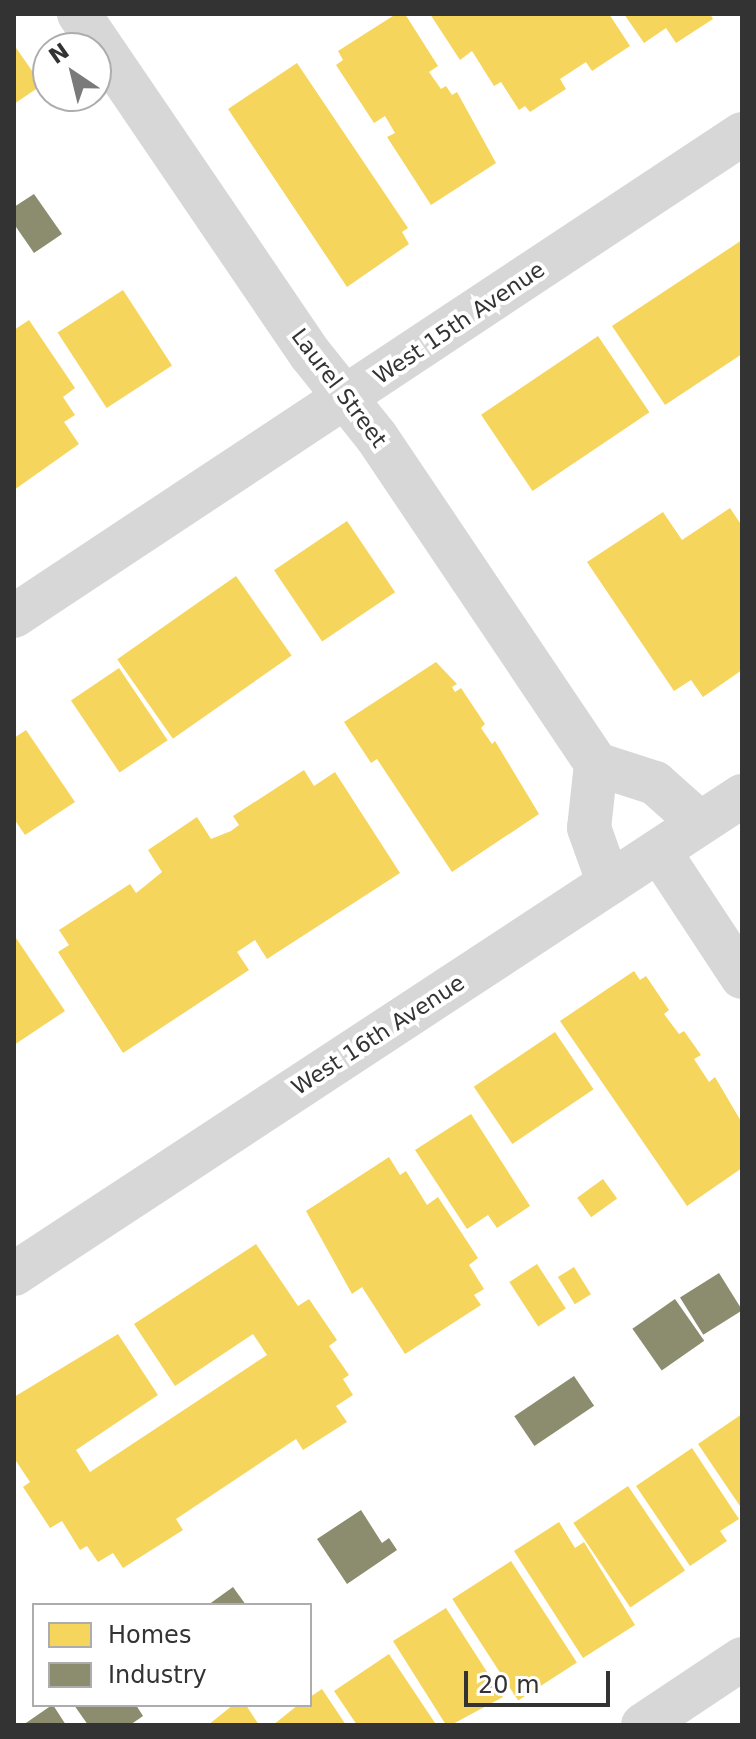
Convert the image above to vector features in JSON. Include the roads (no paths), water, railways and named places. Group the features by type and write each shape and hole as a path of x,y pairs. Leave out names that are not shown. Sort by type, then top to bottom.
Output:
{"street":[{"name":"Laurel Street","path":"79,14 345,398 385,449 596,764"},
{"name":"West 15th Avenue","path":"14,616 742,134"},
{"path":"609,884 589,828 596,764 655,783 700,823"},
{"name":"West 16th Avenue","path":"14,1274 742,796"},
{"path":"659,851 742,977"},
{"path":"643,1725 742,1659"}]}
